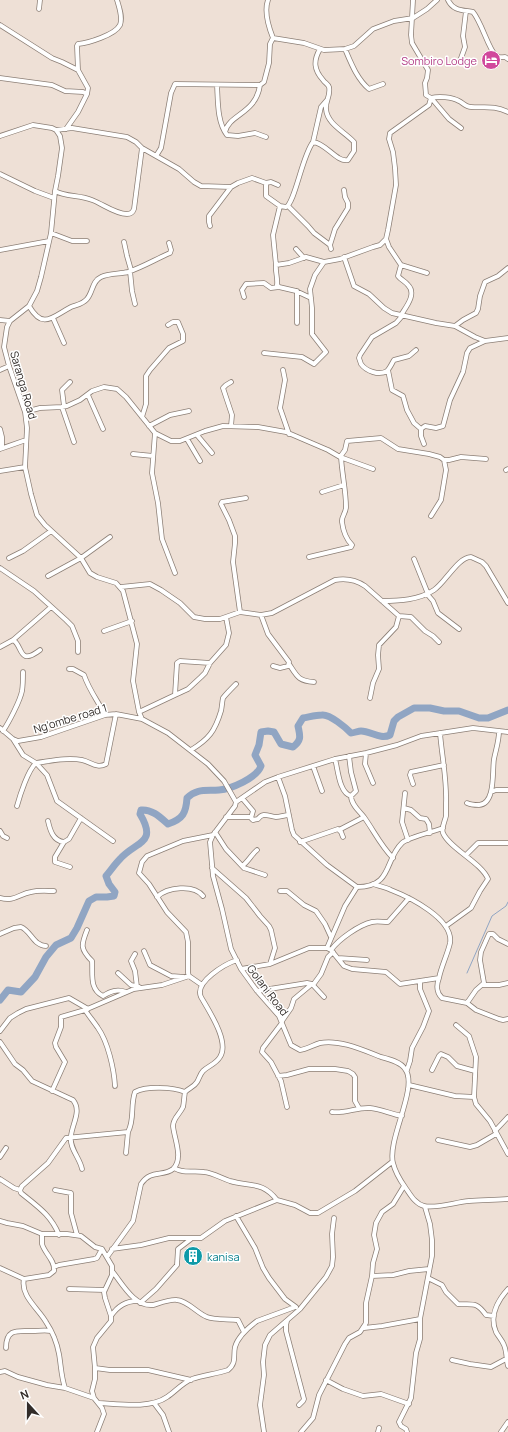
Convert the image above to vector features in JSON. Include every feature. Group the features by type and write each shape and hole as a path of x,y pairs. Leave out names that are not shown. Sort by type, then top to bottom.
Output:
{"street":[{"path":"39,9 40,0"},
{"path":"66,129 88,94 88,88 78,70 76,48 78,44 86,43 111,33 120,25 121,14 117,0"},
{"path":"225,132 228,124 253,103 260,85 264,82 267,76 269,49 273,38 268,22 268,0"},
{"path":"413,0 412,43 428,70 425,90 426,95 431,98 449,119 461,128"},
{"path":"273,38 304,44 320,49 345,49 354,46 373,29 379,26 394,21 413,18 437,0"},
{"path":"448,0 452,7 457,10 474,12 496,55 499,57 505,56 508,59"},
{"path":"460,61 464,47 463,36 466,11"},
{"path":"0,25 52,58 78,70"},
{"path":"313,142 323,145 345,161 348,160 354,151 354,142 331,122 327,114 326,108 329,87 319,75 315,64 315,57 320,49"},
{"path":"345,49 365,86 369,89 383,84"},
{"path":"0,78 52,85 65,91 83,92 88,94"},
{"path":"156,156 161,148 174,85 260,85"},
{"path":"217,85 220,115 225,132 229,136 255,133 266,136"},
{"path":"431,98 436,97 452,99 459,101 466,106 488,106 501,108 508,112"},
{"path":"276,265 289,263 304,258 311,258 324,262 380,245 386,239 396,185 393,152 389,139 390,133 429,105 431,98"},
{"path":"266,183 266,196 280,206 286,207 291,203 305,156 313,142 321,107 328,99"},
{"path":"0,136 33,125 56,130 66,129 127,137 136,142 142,148 179,169 201,186 231,187"},
{"path":"0,320 10,321 29,306 37,291 51,233 54,190 58,176 62,148 60,136 56,130"},
{"path":"54,190 60,194 90,199 104,204 111,210 126,214 130,213 134,209 142,148"},
{"path":"0,174 34,191 54,198"},
{"path":"210,226 209,216 231,187 250,178 266,183 271,182 278,185"},
{"path":"288,206 314,233 331,247 335,229 348,208 344,190"},
{"path":"279,287 277,285 278,278 275,267 274,229 281,209 280,206"},
{"path":"51,233 72,241 87,241"},
{"path":"386,239 389,247 401,265 426,273"},
{"path":"0,250 49,241"},
{"path":"124,242 135,304"},
{"path":"29,306 34,315 39,319 45,320 53,318 71,307 86,301 91,294 94,283 99,278 130,271 146,265 170,252 170,242"},
{"path":"296,249 304,258"},
{"path":"344,257 354,286 369,294 384,308 392,313 455,326 475,337 485,340 508,338"},
{"path":"264,353 302,357 314,364 325,354 325,349 312,334 310,286 324,262"},
{"path":"388,370 378,373 370,371 361,364 359,358 372,337 396,323 402,315 411,296 411,290 408,285 398,276 401,265"},
{"path":"455,326 476,313 485,282 498,276 508,268"},
{"path":"244,297 242,290 246,284 264,283 271,288 279,287 298,291 311,298"},
{"path":"297,323 298,291"},
{"path":"53,318 64,343"},
{"name":"Saranga Road","path":"10,321 7,327 4,347 25,412 27,428 24,467 30,494 37,515 40,521 81,558 90,573 97,577 116,583 121,587"},
{"path":"142,417 146,404 146,376 169,348 183,341 183,334 178,322 168,324"},
{"path":"421,429 425,426 436,428 443,426 450,400 464,372 467,353 470,348 485,340"},
{"path":"416,350 409,356 394,360 388,370 392,390 403,396 407,410 414,423 421,429 421,436 424,444"},
{"path":"0,370 9,366"},
{"path":"283,370 285,380 280,408 289,434"},
{"path":"70,382 62,390 63,407 74,442"},
{"path":"231,382 223,388 232,416 232,426"},
{"path":"25,412 40,408 63,407 80,400 97,388 104,387 117,389 126,396 155,433 174,442 187,439 214,428 232,426 272,429 289,434 372,470"},
{"path":"88,395 103,429"},
{"path":"150,426 170,415 189,411"},
{"path":"0,429 2,437 1,448 26,440"},
{"path":"155,433 152,473 162,539 175,573"},
{"path":"197,434 212,453"},
{"path":"310,557 351,547 352,545 347,539 342,523 346,508 341,457 345,450 347,441 381,438 398,449 429,454 440,457 444,460 461,457 486,459"},
{"path":"187,439 200,461"},
{"path":"133,454 153,456"},
{"path":"431,516 441,500 446,470 444,460"},
{"path":"0,471 24,467"},
{"path":"322,492 344,485"},
{"path":"240,612 232,562 235,543 234,536 229,520 220,504 222,502 246,498"},
{"path":"9,558 28,548 51,531"},
{"path":"48,576 81,558 110,537"},
{"path":"382,602 396,601 428,594 435,589 463,559 471,557 482,562 486,566 508,603"},
{"path":"414,559 428,594 438,613 459,630"},
{"path":"0,568 34,591 72,626 78,641 78,652"},
{"path":"142,719 139,712 133,681 137,644 126,597 121,587 150,584 180,603 194,617 205,619 220,618 240,612 261,615 279,611 335,580 342,579 360,582 399,616 411,617 438,642"},
{"path":"0,647 8,641 13,640 51,607"},
{"path":"261,615 268,634 289,662 296,676 306,682 314,682"},
{"path":"139,712 188,689 205,673 210,663 226,645 228,640 229,630 226,616"},
{"path":"370,698 373,683 379,669 379,645 396,627 399,616"},
{"path":"104,631 132,621"},
{"path":"13,640 16,642 20,652 26,656 33,655 40,650"},
{"path":"175,695 177,663 180,661 210,663"},
{"path":"273,666 284,668 289,664"},
{"path":"69,669 74,669 84,675 88,689 98,701 105,715"},
{"path":"23,672 21,696 10,722 2,729 13,739 23,755 48,775 57,801 113,841"},
{"path":"191,750 204,742 213,731 217,723 224,698 236,684"},
{"path":"16,806 30,771 36,764 69,759 82,760 96,766 103,766 106,764 116,714"},
{"name":"Ng’ombe road 1","path":"13,739 26,740 41,737 105,715 116,714 142,719 158,727 208,764 224,781 236,802"},
{"path":"188,977 188,937 186,932 167,912 149,884 139,873 142,862 147,856 183,841 214,833 235,806 236,802 266,782 335,759 397,745 421,736 473,728 508,732"},
{"path":"467,802 474,805 483,804 491,792 494,759 499,731"},
{"path":"440,733 446,798 446,816 443,828 444,835 482,870 488,879 471,908 446,926"},
{"path":"366,753 365,764 373,783"},
{"path":"348,756 356,791 351,796"},
{"path":"335,759 341,785 346,794 351,796"},
{"path":"413,784 410,775 411,772 444,765"},
{"path":"313,766 322,791"},
{"path":"278,778 285,796 294,835 300,842 339,875 357,887 365,887 373,884 385,875 403,842 443,828"},
{"path":"491,792 496,790 508,790"},
{"path":"404,793 402,822 408,840"},
{"path":"351,796 351,800 364,817 378,840 393,858"},
{"path":"242,798 253,811 251,817"},
{"path":"404,808 411,810 420,818 426,819 429,824 430,833"},
{"path":"226,817 251,817 255,820 264,815 277,817 289,815"},
{"path":"300,842 339,830 364,817"},
{"path":"70,867 55,862 55,857 64,842 69,839 81,818"},
{"path":"48,821 51,834 60,842 64,842"},
{"path":"339,830 343,837"},
{"path":"0,831 3,836 7,838"},
{"path":"214,833 226,849 244,868 265,875"},
{"name":"Golani Road","path":"214,833 210,842 213,876 231,949 241,969 282,1022 291,1045 296,1048 304,1049 321,1043 335,1043 381,1056 398,1063 407,1070"},
{"path":"466,855 478,843 508,843"},
{"path":"242,866 257,850"},
{"path":"212,868 246,898 272,930 275,948 270,964"},
{"path":"373,884 390,889 409,898 437,916 446,926 450,936 450,942 436,985 437,991 442,998 467,1003 476,1010 506,1020"},
{"path":"286,1107 283,1087 271,1062 262,1052 263,1048 291,1008 294,999 313,984 321,974 330,950 331,937 357,887"},
{"path":"157,897 161,893 178,888 192,890 201,893 203,896"},
{"path":"0,898 12,899 33,891 54,891"},
{"path":"280,891 287,891 304,905 316,911 325,924 331,937"},
{"path":"330,950 335,944 354,930 372,922 388,922 409,898"},
{"path":"0,934 21,926 27,930 42,946 46,946"},
{"path":"86,930 82,948 85,954 92,961 92,979 96,991 103,996 113,991 121,990 126,992"},
{"path":"483,985 484,980 480,960 481,952 489,934 493,934 508,944"},
{"path":"241,969 270,964 309,948 330,950 344,966 352,969 386,972 400,984 438,978"},
{"path":"144,951 150,966 171,976 188,977 202,985"},
{"path":"135,954 131,961 135,971 138,987"},
{"path":"338,958 367,960"},
{"path":"126,1153 128,1132 132,1125 134,1092 145,1089 160,1089 185,1092 193,1087 203,1071 220,1057 222,1052 222,1041 220,1034 199,994 202,985 216,971 226,964 237,960"},
{"path":"118,973 131,985 138,987"},
{"path":"52,1091 65,1062 55,1043 61,1027 61,1017 86,1009 138,987 162,985 188,977"},
{"path":"420,982 420,989 429,1011 423,1027 412,1048 407,1070 408,1085 402,1116 395,1135 392,1162 404,1186 418,1203 425,1206 469,1201 508,1199"},
{"path":"257,991 307,983 313,984 324,997"},
{"path":"467,1003 476,990 483,985 499,985 508,983"},
{"path":"0,1031 13,1015 26,1009 69,998 86,1009 99,1029 108,1051 114,1072 115,1086"},
{"path":"456,1025 469,1036 476,1057 474,1097 478,1107 490,1121 508,1154"},
{"path":"0,1042 16,1064 32,1081 73,1100 76,1104 77,1114 70,1137 82,1169"},
{"path":"432,1070 441,1054 448,1057 457,1066 475,1071"},
{"path":"278,1076 287,1076 309,1069 335,1069 348,1071 355,1077 355,1101 359,1108"},
{"path":"408,1085 454,1096 474,1097"},
{"path":"107,1257 133,1221 141,1184 144,1180 152,1174 168,1171 174,1168 178,1158 173,1123 183,1106 185,1092"},
{"path":"332,1112 341,1112 359,1108 378,1109 402,1116"},
{"path":"438,1140 470,1147 482,1142 496,1132 508,1117"},
{"path":"20,1190 22,1186 48,1163 66,1138 128,1132"},
{"path":"0,1156 6,1148"},
{"path":"174,1168 182,1172 204,1172 233,1182 257,1186 270,1192 277,1200 295,1205 310,1213 318,1213 355,1191 392,1162"},
{"path":"0,1179 20,1190 21,1193 47,1214 59,1235"},
{"path":"301,1432 313,1418 326,1380 344,1344 349,1338 364,1328 367,1319 366,1303 377,1249 374,1235 376,1223 382,1212 397,1200 404,1186"},
{"path":"55,1190 71,1193 71,1213 77,1235"},
{"path":"112,1249 141,1245 169,1238 201,1238 225,1221 277,1200"},
{"path":"407,1432 399,1422 409,1404 412,1391 416,1353 420,1339 420,1319 433,1244 425,1206"},
{"path":"236,1216 255,1248 263,1268 269,1278 285,1298 300,1309"},
{"path":"264,1432 260,1405 264,1375 264,1345 270,1335 300,1309 322,1282 332,1266 332,1234 334,1218"},
{"path":"0,1221 23,1226 42,1234 77,1235 102,1249 112,1266 112,1275 105,1290 105,1298 111,1316"},
{"path":"0,1268 24,1279 49,1275 54,1271 54,1267 43,1246 42,1234"},
{"path":"94,1398 92,1392 95,1379 93,1352 94,1343 108,1326 111,1316 117,1308 129,1302 139,1302 156,1289 178,1265 178,1249 190,1239"},
{"path":"54,1267 61,1264 97,1258 102,1249"},
{"path":"372,1276 393,1275 409,1270 429,1269"},
{"path":"112,1270 132,1296 139,1302 147,1305 178,1300 206,1317 214,1319 222,1318 238,1320 244,1332"},
{"path":"428,1278 442,1285 446,1292 458,1304 476,1305 482,1309 486,1315 494,1316"},
{"path":"24,1279 24,1288 51,1331 59,1352 65,1388"},
{"path":"69,1289 105,1290"},
{"path":"508,1289 498,1301 494,1316 494,1328 504,1345 508,1366"},
{"path":"99,1403 124,1405 154,1403 166,1398 191,1380 223,1372 233,1366 235,1347 244,1332 258,1321 295,1306"},
{"path":"288,1319 286,1331 304,1399 299,1405"},
{"path":"364,1328 420,1319"},
{"path":"6,1348 7,1338 10,1334 17,1330 51,1331"},
{"path":"452,1360 491,1367 506,1359"},
{"path":"95,1368 110,1370 148,1370 191,1380"},
{"path":"0,1372 5,1371 18,1377 65,1388 94,1398 99,1403 104,1414 97,1432"},
{"path":"326,1380 343,1389 363,1396 381,1394 409,1404"},
{"path":"154,1403 163,1415 169,1432"},
{"path":"501,1432 508,1422"}],"waterway":[{"path":"0,1000 8,990 21,992 35,977 46,957 56,945 71,938 89,901 96,897 114,896 115,892 109,884 106,876 126,853 143,841 146,837 147,831 140,814 141,810 152,812 168,824 177,820 183,815 186,808 187,798 194,793 198,791 224,789 249,779 259,770 261,766 255,755 259,745 261,732 274,732 281,744 293,747 299,740 300,735 298,726 303,718 325,715 338,722 351,733 365,731 379,736 386,736 390,735 394,721 414,708 459,711 479,718 488,718 508,710"},
{"path":"467,973 492,916 506,906 508,902"}],"place":[{"name":"Sombiro Lodge","path":"491,60"},
{"name":"kanisa","path":"193,1256"}]}
